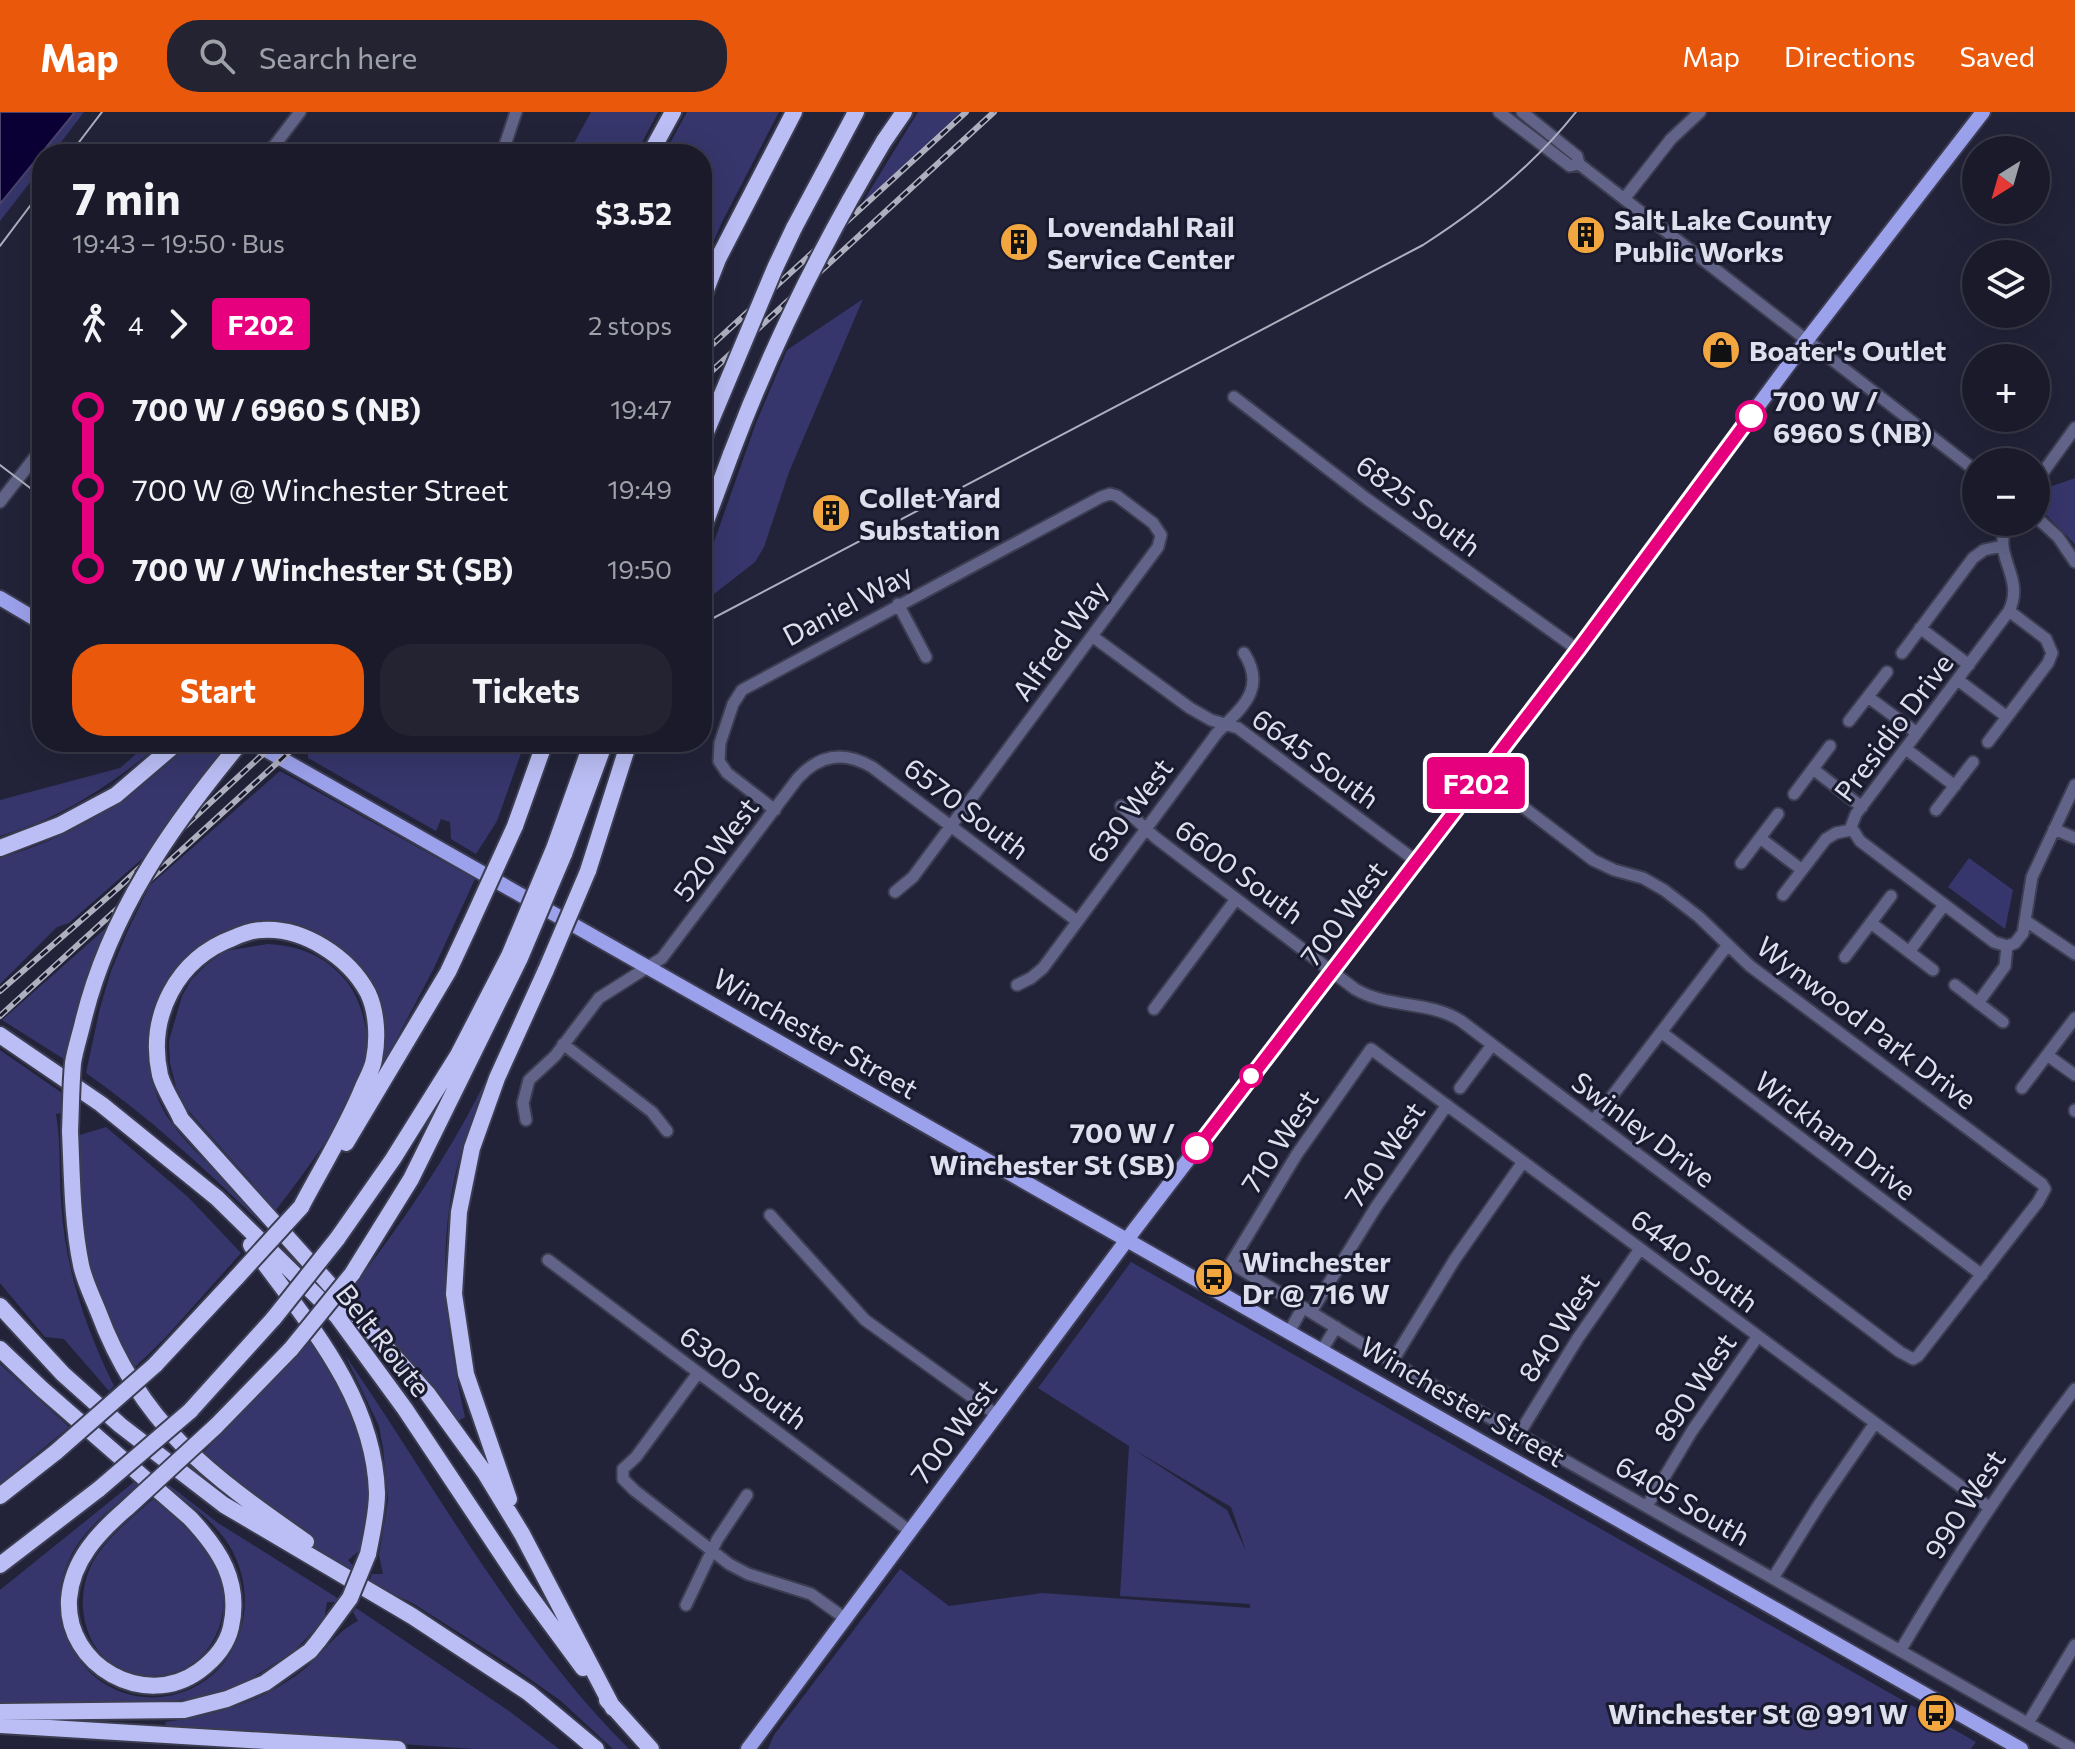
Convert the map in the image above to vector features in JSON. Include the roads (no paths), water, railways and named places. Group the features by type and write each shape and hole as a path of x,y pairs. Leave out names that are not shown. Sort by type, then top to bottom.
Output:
{"highway":[{"path":"655,144 673,112"},
{"path":"712,274 794,112"},
{"path":"712,418 794,228 856,112"},
{"path":"712,505 751,400 806,281 884,141 904,112"},
{"path":"0,848 60,825 116,795 166,752"},
{"path":"233,752 174,826 126,909 90,992 73,1062 70,1131 81,1267 125,1373 161,1424 200,1463 241,1497 529,1693 596,1749"},
{"path":"0,1496 56,1452 155,1365 301,1207 359,1125 448,972 515,826 541,752"},
{"path":"560,850 589,752"},
{"path":"0,1349 42,1389 190,1518 224,1560 231,1577 234,1601 229,1634 210,1663 195,1674 162,1686 121,1681 91,1659 81,1645 70,1612 69,1598 81,1560 107,1525 127,1508 216,1426 291,1349 352,1274 411,1179 514,957 601,752"},
{"path":"522,1534 466,1374 454,1294 459,1212 472,1148 497,1078 588,871 626,752"},
{"path":"301,1207 353,1111 374,1061 376,1022 368,993 348,967 328,950 298,934 263,930 214,945 191,962 175,983 162,1007 156,1040 161,1077 181,1119 427,1393 485,1473 522,1534 613,1708"},
{"path":"0,1565 99,1489 190,1411 274,1318 337,1239 393,1159 514,957"},
{"name":"Belt Route","path":"0,1035 101,1104 217,1198 337,1316 405,1409 524,1588 613,1708 651,1749"},
{"path":"0,1712 184,1710 227,1699 265,1683 310,1651 350,1598 368,1554 377,1496 369,1440 352,1393 336,1363 217,1198"},
{"path":"0,1306 63,1374 120,1425 224,1505 412,1616"},
{"path":"0,1725 398,1749"}],"main road":[{"name":"700 West","path":"748,1749 1127,1240 1578,650 1806,341 1983,112"},
{"path":"0,598 32,617"},
{"name":"Winchester Street","path":"270,752 2021,1749"}],"street":[{"path":"276,144 300,112"},
{"path":"505,144 516,112"},
{"path":"1499,112 1570,166 1579,164"},
{"path":"1522,112 1577,156 1579,164 1962,460"},
{"path":"1624,199 1671,139 1700,112"},
{"name":"6825 South","path":"1234,397 1367,499 1578,650"},
{"path":"2050,463 2075,428"},
{"path":"0,502 32,461"},
{"name":"Daniel Way","path":"775,810 727,773 719,761 720,743 738,694 752,682 1110,494"},
{"name":"Alfred Way","path":"895,892 913,877 1156,550 1161,539 1153,523 1119,497 1110,494"},
{"path":"2050,530 2075,562"},
{"path":"1988,742 2048,663 2052,653 2046,639 2009,611 2015,585 2002,546 2002,536"},
{"path":"1902,653 1973,558 1984,550 2002,546"},
{"path":"898,604 926,657"},
{"name":"Presidio Drive","path":"2007,946 1994,942 1944,905 1857,839 1851,830 1852,820 2009,611"},
{"path":"1920,628 1969,665"},
{"name":"6645 South","path":"1092,636 1179,701 1211,720 1238,728 1416,861"},
{"name":"630 West","path":"1017,985 1043,968 1254,685 1254,672 1244,653"},
{"path":"1849,721 1887,672"},
{"path":"1958,680 2007,717"},
{"path":"1868,697 1917,733"},
{"path":"1794,794 1830,746"},
{"path":"1906,749 1955,786"},
{"name":"6570 South","path":"821,760 835,756 858,759 1077,921"},
{"name":"520 West","path":"526,1120 523,1103 529,1080 555,1056 599,998 662,958 808,768 821,760"},
{"path":"1936,810 1973,762"},
{"path":"1813,769 1862,807"},
{"name":"Wynwood Park Drive","path":"1481,775 1593,860 1657,886 1699,917 1750,966 2042,1184 2045,1189 2041,1197 1926,1349 1913,1359"},
{"path":"1978,1003 2005,966 2007,946 2020,937 2026,921 2032,877 2075,785"},
{"name":"6600 South","path":"1121,806 1236,899 1332,971"},
{"path":"1741,863 1778,814"},
{"path":"2054,829 2075,838"},
{"path":"1783,895 1829,836 1851,830"},
{"path":"1760,838 1802,870"},
{"path":"1845,957 1891,896"},
{"path":"1154,1009 1236,899"},
{"path":"1909,952 1944,905"},
{"path":"2026,921 2046,931 2075,954"},
{"path":"1871,923 1933,970"},
{"path":"1593,1121 1727,946"},
{"name":"Swinley Drive","path":"1332,971 1355,989 1375,999 1429,1007 1447,1013 1913,1359"},
{"path":"1955,985 2003,1022"},
{"path":"2022,1088 2075,1018"},
{"name":"Wickham Drive","path":"1661,1032 1982,1275"},
{"path":"563,1044 652,1112 667,1131"},
{"path":"1460,1088 1492,1045"},
{"name":"6440 South","path":"1371,1049 1990,1508"},
{"name":"710 West","path":"1231,1263 1297,1154 1371,1049"},
{"path":"2047,1055 2075,1075"},
{"name":"740 West","path":"1289,1332 1447,1105"},
{"path":"1392,1362 1455,1259 1523,1162"},
{"path":"770,1215 865,1320 997,1415"},
{"name":"840 West","path":"1519,1434 1578,1338 1640,1249"},
{"name":"6300 South","path":"548,1260 911,1532"},
{"name":"6405 South","path":"1231,1263 1392,1362 2073,1749"},
{"path":"1322,1350 1336,1327"},
{"name":"890 West","path":"1647,1506 1692,1431 1758,1336"},
{"path":"698,1373 636,1457 623,1469 623,1479 712,1551 748,1574 811,1594 846,1619"},
{"name":"990 West","path":"1900,1651 1990,1508 2075,1389"},
{"path":"1773,1578 1875,1423"},
{"path":"686,1605 712,1551 747,1495"},
{"path":"2028,1723 2075,1645"}],"tram line":[{"path":"78,144 102,112"},
{"path":"712,619 1423,245 1505,185 1576,112"},
{"path":"0,246 32,203"},
{"path":"0,465 32,489"}],"railway":[{"path":"712,345 966,112"},
{"path":"712,371 994,112"},
{"path":"0,991 118,888 265,752"},
{"path":"0,1016 289,752"}],"place":[{"name":"Salt Lake County Public Works","path":"1586,235"},
{"name":"Lovendahl Rail Service Center","path":"1019,242"},
{"name":"Boater's Outlet","path":"1721,350"},
{"name":"700 W / 6960 S (NB)","path":"1751,416"},
{"name":"Collet Yard Substation","path":"831,513"},
{"name":"700 W / Winchester St (SB)","path":"1197,1148"},
{"name":"Winchester Dr @ 716 W","path":"1214,1277"},
{"name":"Winchester St @ 991 W","path":"1936,1713"}]}
